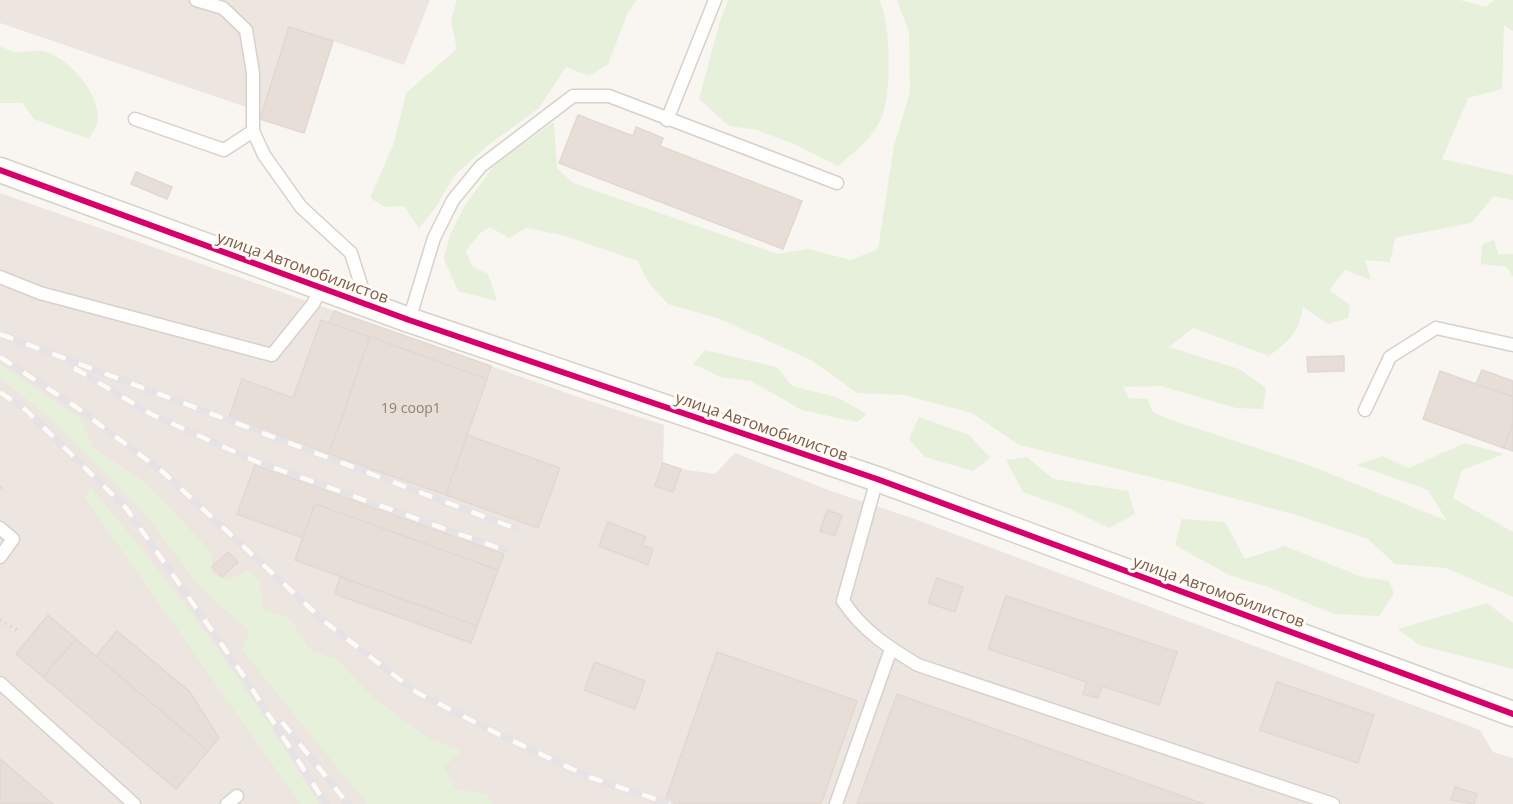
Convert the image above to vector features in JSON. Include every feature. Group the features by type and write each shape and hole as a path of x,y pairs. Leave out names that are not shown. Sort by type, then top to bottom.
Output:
{"street":[{"name":"улица Автомобилистов","path":"0,170 409,320 877,479 1513,714"}],"lane":[{"path":"196,0 224,4 246,30 253,73 253,131 264,155 301,207 351,254 367,305"},
{"path":"667,120 715,0"},
{"path":"409,320 434,238 453,200 481,166 573,96 609,96 837,183"},
{"path":"135,119 224,150 253,131"},
{"path":"0,277 40,293 272,356 313,304 321,288"},
{"path":"1365,410 1390,357 1437,328 1513,345"},
{"path":"877,479 843,602 862,627 891,649 918,665 1333,804"},
{"path":"0,528 13,540 0,556"},
{"path":"836,804 891,649"},
{"path":"0,683 134,804"},
{"path":"227,804 237,796"}],"path":[{"path":"0,620 20,632"}],"shaded area":[{"path":"0,0 430,0 404,65 333,41 304,133 260,119 252,109 0,23"},
{"path":"0,193 664,425 663,463 681,469 715,474 735,453 831,491 909,517 1480,730 1493,752 1513,758 1513,804 0,804"}],"green space":[{"path":"457,0 637,0 628,12 608,64 589,76 566,67 539,108 487,146 454,176 436,207 419,228 404,206 385,207 370,198 394,143 406,93 457,49 451,21"},
{"path":"728,0 879,0 886,23 889,54 884,110 872,134 838,166 794,144 757,130 729,126 699,99"},
{"path":"897,0 1460,0 1486,7 1494,0 1513,0 1513,31 1504,25 1502,89 1468,98 1442,159 1513,175 1513,200 1494,196 1471,223 1395,238 1390,262 1365,260 1371,280 1345,270 1329,290 1350,305 1348,318 1328,324 1303,307 1299,324 1292,336 1269,356 1193,328 1169,347 1239,369 1266,388 1263,409 1236,408 1161,386 1123,387 1129,398 1147,399 1153,412 1165,418 1306,464 1447,521 1428,490 1357,465 1382,456 1409,468 1465,443 1504,454 1462,470 1453,498 1513,532 1513,597 1446,568 1395,564 1368,539 1296,515 1019,445 972,413 904,395 857,393 811,360 720,319 668,304 648,282 638,261 562,235 526,228 509,238 490,227 480,233 466,251 472,266 488,274 497,301 458,291 444,259 450,235 465,205 496,163 554,122 557,168 573,183 778,254 808,249 851,260 878,249 894,146 910,92 909,32"},
{"path":"0,46 15,52 43,51 49,53 75,71 89,89 97,108 98,121 89,139 34,119 22,103 0,103"},
{"path":"1494,239 1498,254 1513,254 1513,277 1507,267 1481,264 1482,245"},
{"path":"705,350 777,367 792,386 836,397 867,414 857,422 802,410 751,381 721,377 693,364"},
{"path":"0,364 81,419 93,448 147,484 213,554 211,573 227,580 248,570 260,582 263,609 290,618 309,649 336,659 374,698 428,738 462,751 444,767 456,789 486,794 493,804 367,804 242,650 250,631 201,589 144,513 48,416 0,378"},
{"path":"919,417 969,435 990,458 973,471 925,457 909,439"},
{"path":"1027,457 1053,479 1128,491 1135,514 1109,528 1070,509 1023,492 1006,460"},
{"path":"90,487 161,573 227,661 319,804 300,804 85,498"},
{"path":"1182,519 1225,522 1245,559 1285,546 1362,577 1389,581 1394,594 1379,616 1334,614 1268,587 1229,575 1175,545"},
{"path":"1487,603 1513,623 1513,669 1419,645 1398,629"}],"building":[{"path":"289,27 333,41 304,133 260,119"},
{"path":"578,115 633,136 636,127 663,138 660,146 802,201 783,249 559,163"},
{"path":"136,172 172,187 167,199 131,184"},
{"path":"334,311 491,366 487,379 329,323"},
{"path":"321,320 370,337 329,454 229,418 242,379 293,398"},
{"path":"370,337 487,379 446,495 329,454"},
{"path":"1344,356 1344,371 1308,372 1307,357"},
{"path":"1482,370 1513,381 1513,397 1476,384"},
{"path":"1440,371 1513,397 1513,423 1504,448 1423,419"},
{"path":"1513,423 1513,451 1504,448"},
{"path":"467,435 560,468 538,528 446,495"},
{"path":"663,463 681,469 673,492 655,486"},
{"path":"255,465 504,554 498,570 315,504 303,538 237,514"},
{"path":"315,504 498,570 477,626 295,560"},
{"path":"827,510 842,515 835,536 820,531"},
{"path":"608,522 646,537 642,545 653,549 648,565 599,546"},
{"path":"228,552 238,562 222,577 212,567"},
{"path":"340,577 477,626 471,643 335,594"},
{"path":"937,578 963,587 955,612 928,603"},
{"path":"1006,596 1177,652 1159,705 1102,686 1098,698 1083,694 1087,682 988,649"},
{"path":"48,615 76,639 43,677 16,654"},
{"path":"117,631 190,692 219,738 208,751 96,656"},
{"path":"76,639 208,751 176,789 43,677"},
{"path":"717,652 857,701 821,804 664,804"},
{"path":"595,662 645,681 635,709 584,690"},
{"path":"1277,682 1374,715 1358,763 1260,730"},
{"path":"897,694 1204,804 857,804"},
{"path":"0,759 53,804 0,804"},
{"path":"1455,787 1477,794 1474,804 1451,800"}],"railway":[{"path":"0,334 517,529"},
{"path":"0,357 76,407 163,472 325,622 416,692 589,777 670,804"},
{"path":"74,368 151,414 255,461 504,550"},
{"path":"0,392 27,411 126,508 241,672 326,804"},
{"path":"282,722 348,804"}],"cycle path":[{"path":"0,170 409,320 877,479 1513,714"}]}
